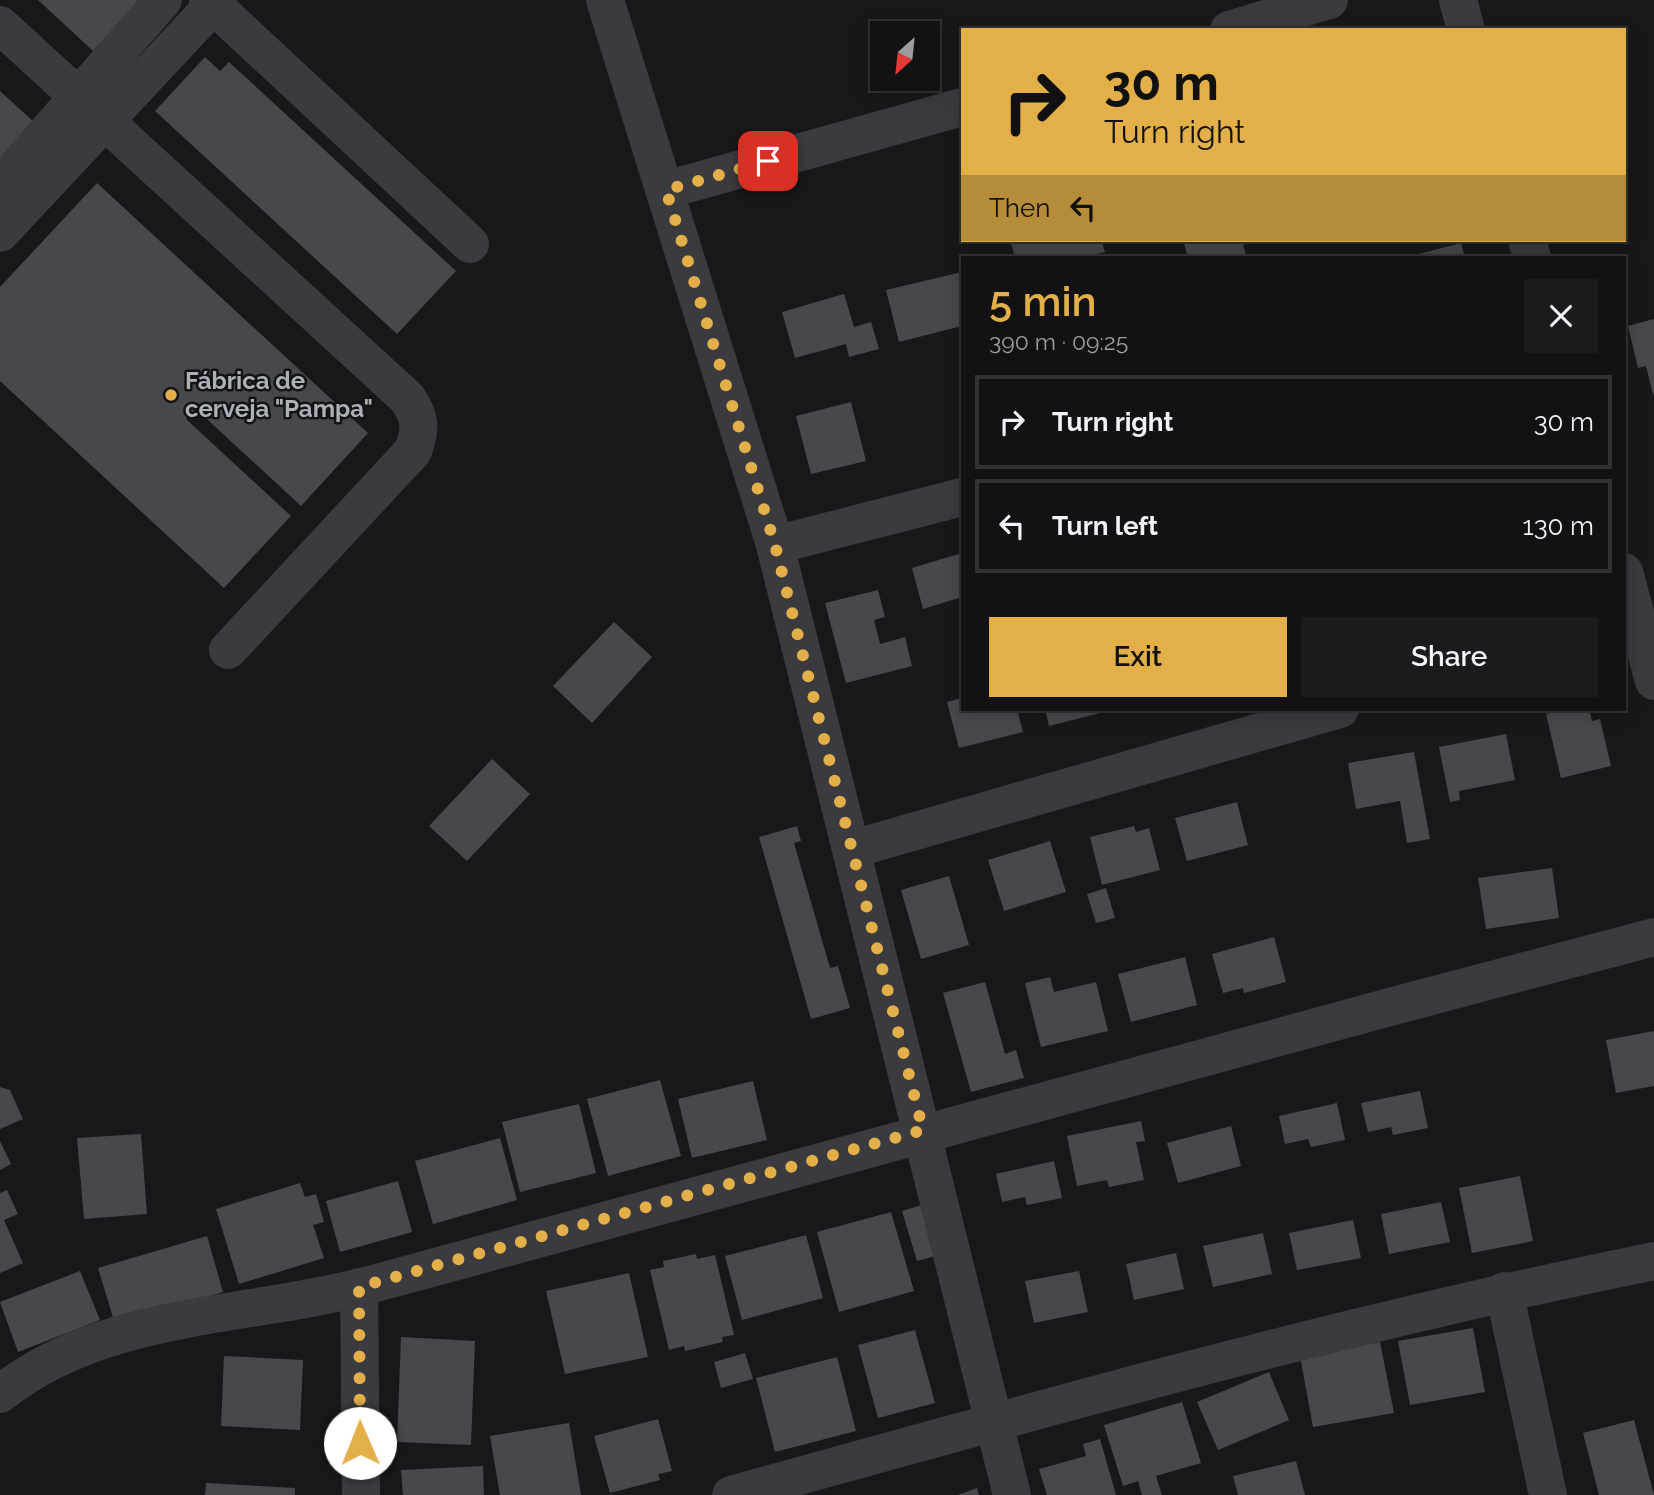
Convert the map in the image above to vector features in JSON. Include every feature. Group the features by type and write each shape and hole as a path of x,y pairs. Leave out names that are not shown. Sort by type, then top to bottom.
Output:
{"street":[{"path":"0,233 92,108 163,0"},
{"path":"605,0 775,545 1012,1495"},
{"path":"1236,28 1329,0"},
{"path":"1458,0 1465,28"},
{"path":"0,186 213,2 470,244"},
{"path":"0,25 407,398 419,416 419,433 413,451 228,650"},
{"path":"666,190 961,107"},
{"path":"775,545 961,497"},
{"path":"1626,585 1632,625 1654,681"},
{"path":"853,849 1333,711"},
{"path":"0,1394 19,1378 57,1359 127,1333 359,1287 923,1130 1654,937"},
{"path":"731,1495 1272,1347 1504,1292 1654,1261"},
{"path":"359,1287 361,1495"},
{"path":"1504,1292 1548,1495"}],"building":[{"path":"38,0 140,0 93,51"},
{"path":"205,57 220,71 229,62 456,271 397,334 155,111"},
{"path":"0,91 35,123 0,160"},
{"name":"Fábrica de cerveja \"Pampa\"","path":"97,183 368,433 301,506 196,409 186,419 291,516 224,588 0,381 0,287"},
{"path":"1011,242 1102,242 1105,252 1088,256 1015,256"},
{"path":"1184,242 1252,242 1243,245 1247,256 1188,256"},
{"path":"1461,243 1465,256 1411,256"},
{"path":"961,272 961,326 899,342 886,290"},
{"path":"844,294 854,327 871,322 879,349 849,357 846,344 795,358 782,312"},
{"path":"1654,319 1653,394 1646,366 1638,368 1628,326"},
{"path":"851,402 866,461 811,474 796,416"},
{"path":"961,553 961,597 923,609 912,568"},
{"path":"878,590 885,617 874,620 880,644 905,637 912,666 846,683 825,603"},
{"path":"614,622 652,657 592,723 553,686"},
{"path":"961,698 961,711 1018,711 1023,732 959,748 947,702"},
{"path":"1045,711 1108,711 1049,726"},
{"path":"1590,711 1592,721 1600,719 1611,766 1561,778 1546,714"},
{"path":"1506,734 1515,780 1459,791 1460,800 1450,802 1439,747"},
{"path":"1414,752 1430,839 1407,843 1400,801 1356,809 1348,763"},
{"path":"492,759 530,794 467,861 429,826"},
{"path":"1237,802 1248,845 1187,861 1175,818"},
{"path":"797,826 801,841 794,843 830,968 838,966 850,1008 811,1019 759,837"},
{"path":"1134,826 1136,832 1149,828 1160,870 1102,885 1090,837"},
{"path":"1050,841 1066,892 1004,911 988,860"},
{"path":"1552,868 1559,918 1486,929 1478,878"},
{"path":"949,876 969,945 921,959 901,890"},
{"path":"1106,888 1115,918 1096,923 1087,894"},
{"path":"1274,937 1286,982 1244,993 1243,988 1223,993 1212,954"},
{"path":"1185,957 1197,1005 1131,1022 1118,974"},
{"path":"1050,977 1054,992 1096,982 1108,1031 1041,1047 1025,983"},
{"path":"985,982 1005,1054 1016,1050 1024,1078 971,1092 943,993"},
{"path":"1654,1031 1654,1086 1616,1093 1606,1040"},
{"path":"660,1080 681,1156 608,1176 587,1099"},
{"path":"753,1081 767,1140 692,1158 678,1099"},
{"path":"0,1087 10,1090 23,1119 0,1129"},
{"path":"1420,1091 1428,1128 1393,1135 1391,1127 1368,1132 1361,1103"},
{"path":"1337,1103 1345,1140 1311,1147 1308,1139 1285,1144 1279,1116"},
{"path":"579,1104 596,1173 520,1192 502,1122"},
{"path":"1141,1121 1145,1141 1136,1142 1144,1180 1109,1187 1107,1180 1077,1186 1067,1136"},
{"path":"1231,1126 1241,1166 1178,1183 1167,1143"},
{"path":"141,1134 147,1214 84,1219 77,1138"},
{"path":"500,1138 517,1200 433,1224 415,1161"},
{"path":"0,1141 11,1164 0,1170"},
{"path":"1054,1161 1062,1198 1027,1205 1025,1197 1002,1202 996,1174"},
{"path":"1520,1176 1533,1241 1472,1253 1459,1188"},
{"path":"398,1181 412,1232 340,1252 326,1201"},
{"path":"300,1183 305,1197 316,1194 324,1222 313,1225 324,1258 239,1284 216,1209"},
{"path":"7,1190 18,1214 4,1220 23,1263 0,1273 0,1193"},
{"path":"1441,1202 1450,1242 1389,1254 1381,1214"},
{"path":"925,1204 939,1255 917,1261 902,1211"},
{"path":"891,1212 914,1291 839,1312 817,1232"},
{"path":"1353,1220 1361,1258 1297,1270 1289,1233"},
{"path":"1263,1233 1272,1274 1213,1287 1203,1246"},
{"path":"806,1235 823,1298 742,1320 725,1256"},
{"path":"207,1236 223,1292 115,1324 98,1268"},
{"path":"1176,1253 1184,1289 1134,1300 1126,1264"},
{"path":"696,1254 697,1259 715,1255 734,1335 722,1337 723,1342 685,1351 684,1346 669,1350 650,1270 664,1267 663,1261"},
{"path":"80,1271 100,1320 18,1352 0,1302"},
{"path":"1079,1271 1088,1312 1034,1323 1025,1281"},
{"path":"629,1273 648,1357 565,1374 546,1291"},
{"path":"1473,1328 1485,1392 1410,1405 1398,1341"},
{"path":"915,1330 935,1403 878,1418 858,1345"},
{"path":"401,1337 475,1341 471,1445 397,1442"},
{"path":"1380,1342 1394,1413 1313,1427 1300,1356"},
{"path":"745,1353 753,1379 721,1388 714,1362"},
{"path":"224,1356 303,1360 300,1430 221,1426"},
{"path":"837,1357 856,1431 775,1452 756,1378"},
{"path":"1269,1372 1289,1420 1218,1450 1197,1402"},
{"path":"1182,1402 1201,1463 1156,1476 1162,1495 1142,1495 1138,1481 1123,1486 1104,1425"},
{"path":"658,1419 672,1471 658,1474 660,1480 610,1493 594,1436"},
{"path":"1634,1420 1654,1495 1599,1495 1583,1433"},
{"path":"569,1423 581,1495 500,1495 490,1436"},
{"path":"1100,1439 1116,1495 1047,1495 1039,1469 1086,1456 1083,1444"},
{"path":"1296,1461 1305,1495 1238,1495 1233,1476"},
{"path":"483,1466 484,1495 403,1495 401,1470"},
{"path":"206,1483 295,1488 295,1495 205,1495"},
{"path":"977,1488 979,1495 958,1495"}],"place":[{"name":"Fábrica de cerveja \"Pampa\"","path":"171,395"}],"route":[{"path":"360,1443 359,1287 923,1130 775,545 666,190 768,161"}]}
